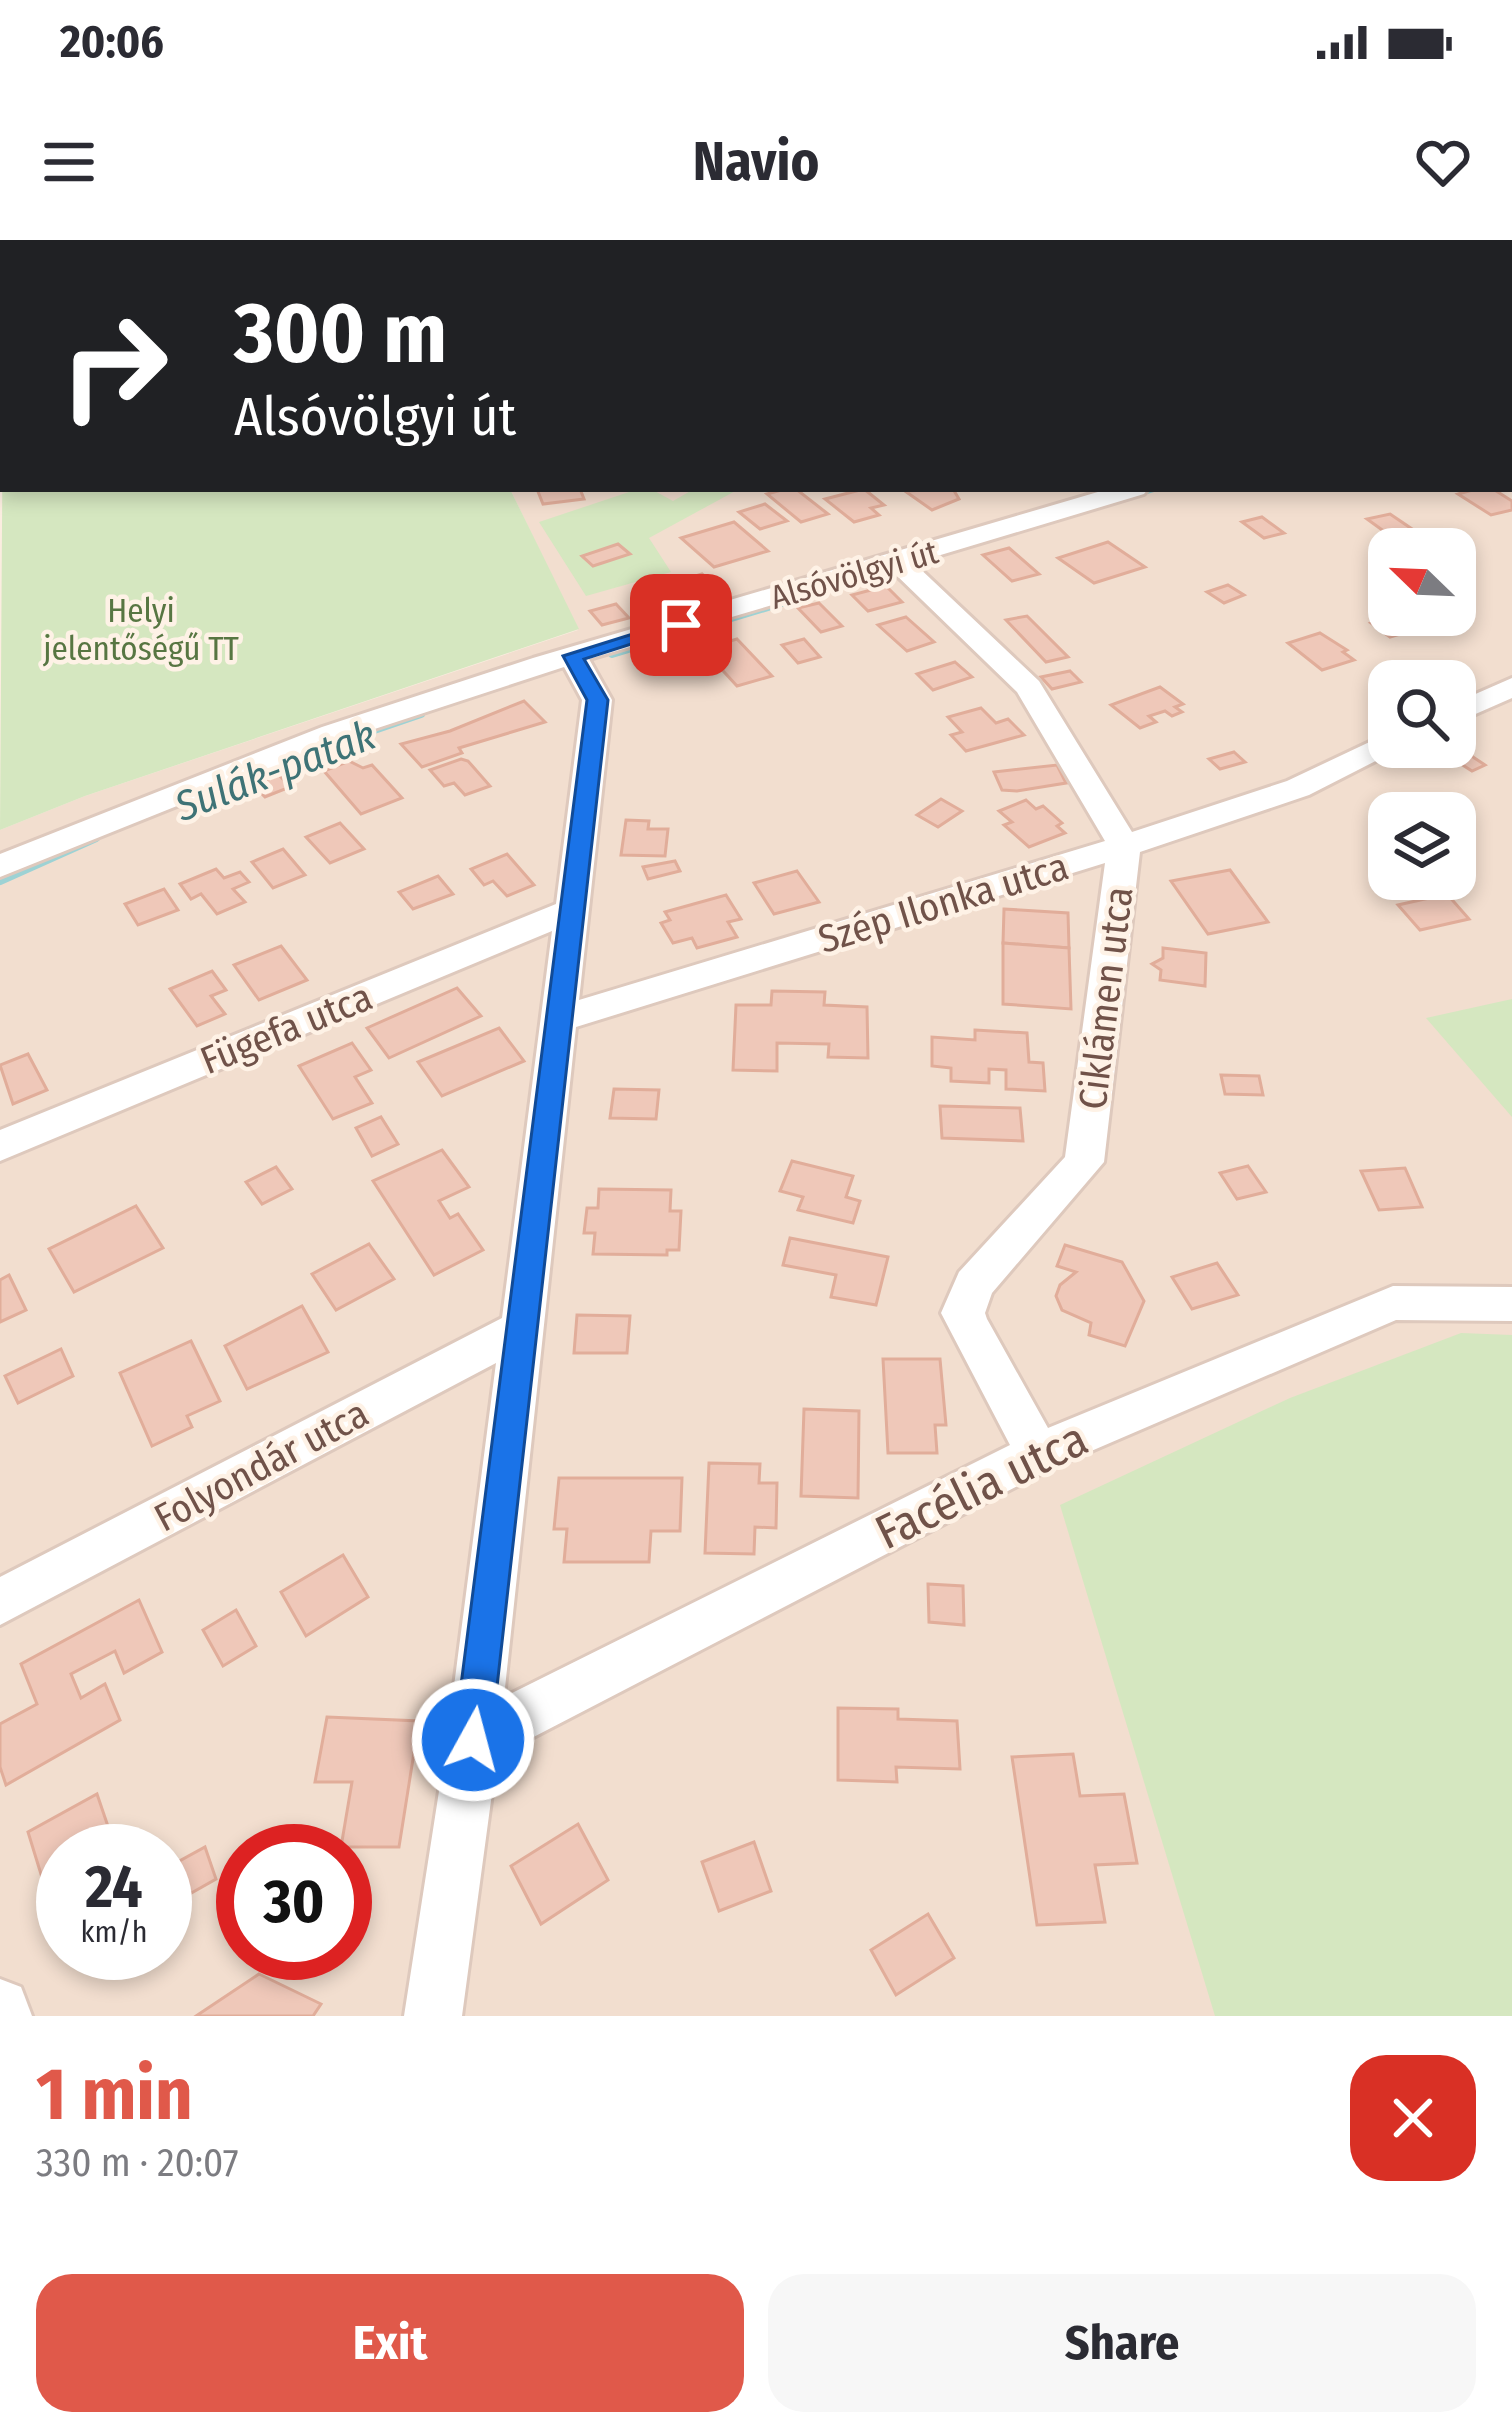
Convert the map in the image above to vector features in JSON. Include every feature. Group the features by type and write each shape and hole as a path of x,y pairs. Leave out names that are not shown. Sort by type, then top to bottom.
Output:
{"street":[{"name":"Alsóvölgyi út","path":"0,866 333,733 573,656 1125,492"},
{"name":"Ciklámen utca","path":"897,561 1029,687 1124,846 1084,1162 993,1261 965,1299 963,1313 1038,1453"},
{"path":"434,2016 473,1740 597,700 573,656"},
{"path":"1476,704 1512,687"},
{"name":"Szép Ilonka utca","path":"559,1019 1124,846 1298,788 1368,755"},
{"name":"Fügefa utca","path":"0,1146 572,910"},
{"name":"Facélia utca","path":"473,1740 1038,1453 1394,1303 1512,1304"},
{"name":"Folyondár utca","path":"0,1602 522,1328"}],"shaded area":[{"path":"511,492 1512,492 1512,2016 0,2016 0,830 85,796 578,630"}],"green space":[{"name":"Helyi jelentőségű TT","path":"2,492 511,492 579,629 85,796 0,830"},
{"path":"629,492 656,492 673,501 689,492 733,492 649,538 671,572 586,596 539,522"},
{"path":"1512,999 1512,1117 1426,1018"},
{"path":"1461,1333 1512,1335 1512,2016 1215,2016 1060,1505 1290,1398"}],"building":[{"path":"538,492 581,492 584,499 543,504"},
{"path":"800,492 828,514 801,522 767,494"},
{"path":"868,492 884,505 871,508 879,515 854,522 825,499"},
{"path":"906,492 955,492 959,499 932,510"},
{"path":"1498,492 1512,501 1512,510 1491,515 1458,494"},
{"path":"765,504 787,521 760,529 739,512"},
{"path":"1390,514 1411,528 1380,528 1367,519"},
{"path":"1262,517 1284,533 1264,538 1242,522"},
{"path":"734,522 768,551 714,567 681,538"},
{"path":"1108,542 1145,567 1094,583 1058,558"},
{"path":"618,544 630,554 593,566 582,556"},
{"path":"1009,548 1039,574 1012,581 983,555"},
{"path":"702,574 721,590 701,597 683,580"},
{"path":"1228,585 1244,595 1224,603 1207,592"},
{"path":"886,586 902,602 868,611 852,595"},
{"path":"819,603 842,626 821,632 798,608"},
{"path":"616,604 629,618 602,625 590,611"},
{"path":"1027,616 1068,657 1046,662 1006,620"},
{"path":"906,617 934,642 907,651 878,625"},
{"path":"1320,633 1354,660 1322,670 1288,643"},
{"path":"737,639 772,676 737,686 703,649"},
{"path":"804,639 820,657 798,663 782,645"},
{"path":"955,662 972,677 933,690 917,674"},
{"path":"1070,671 1081,682 1052,689 1041,677"},
{"path":"1160,687 1183,704 1175,707 1182,712 1149,716 1156,722 1140,728 1111,705"},
{"path":"524,701 545,722 459,748 462,753 422,767 401,744 450,731"},
{"path":"981,708 996,723 1008,719 1024,735 966,751 951,735 962,732 948,717"},
{"path":"1234,752 1245,762 1220,769 1209,759"},
{"path":"461,759 490,786 465,795 454,783 444,786 430,770"},
{"path":"349,761 363,768 372,765 402,798 361,814 324,771"},
{"path":"1057,765 1066,783 1017,791 1002,790 994,772"},
{"path":"279,775 290,787 265,797 253,785"},
{"path":"941,799 962,811 938,827 917,815"},
{"path":"1026,800 1036,809 1043,806 1062,823 1057,826 1065,833 1029,847 1004,825 1012,822 999,811"},
{"path":"626,820 649,821 648,829 668,829 665,856 621,855"},
{"path":"340,823 364,849 330,863 306,837"},
{"path":"283,849 305,875 273,888 252,862"},
{"path":"507,854 534,885 507,896 493,881 484,885 471,869"},
{"path":"675,861 680,871 648,879 643,867"},
{"path":"216,869 224,878 240,872 249,882 233,889 245,902 217,914 201,894 191,899 180,884"},
{"path":"1230,870 1268,922 1208,934 1171,881"},
{"path":"797,871 819,902 774,914 754,883"},
{"path":"438,876 453,894 413,909 399,892"},
{"path":"164,889 178,910 138,925 125,904"},
{"path":"726,895 741,919 728,922 737,937 697,948 692,938 673,943 661,923 670,920 665,912"},
{"path":"1452,900 1469,919 1420,930 1398,905"},
{"path":"1004,909 1068,913 1069,948 1003,943"},
{"path":"1003,943 1069,948 1071,1009 1003,1004"},
{"path":"281,946 307,980 259,1000 234,965"},
{"path":"1163,948 1206,953 1205,986 1160,980 1161,970 1152,964 1163,958"},
{"path":"212,971 226,990 211,996 225,1014 197,1026 170,989"},
{"path":"457,988 481,1016 389,1058 367,1028"},
{"path":"772,991 825,992 824,1005 867,1007 868,1058 828,1057 829,1044 777,1043 777,1071 733,1070 736,1005 771,1005"},
{"path":"499,1028 524,1061 442,1096 418,1062"},
{"path":"975,1030 1027,1033 1029,1062 1043,1063 1045,1091 1006,1089 1006,1070 989,1069 989,1083 951,1081 951,1068 932,1066 932,1037 975,1040"},
{"path":"352,1043 371,1070 355,1077 372,1103 333,1119 299,1066"},
{"path":"28,1054 47,1090 13,1104 0,1065"},
{"path":"1221,1075 1259,1076 1263,1095 1225,1094"},
{"path":"614,1089 659,1090 656,1119 610,1118"},
{"path":"940,1106 1020,1108 1023,1141 942,1138"},
{"path":"381,1117 398,1144 372,1156 356,1128"},
{"path":"442,1150 469,1187 439,1201 450,1218 458,1214 483,1250 434,1275 373,1181"},
{"path":"792,1161 853,1176 846,1197 860,1201 853,1223 798,1210 803,1197 780,1191"},
{"path":"1248,1166 1266,1192 1237,1199 1220,1173"},
{"path":"276,1167 292,1189 262,1204 246,1182"},
{"path":"1405,1168 1422,1207 1379,1210 1361,1171"},
{"path":"599,1189 671,1190 670,1211 681,1211 679,1250 667,1250 667,1255 593,1254 595,1233 584,1233 587,1208 598,1208"},
{"path":"136,1206 163,1248 74,1292 49,1249"},
{"path":"790,1238 888,1257 876,1305 831,1297 836,1275 783,1265"},
{"path":"369,1244 394,1279 336,1310 312,1274"},
{"path":"1065,1245 1122,1262 1144,1301 1125,1346 1089,1335 1091,1323 1062,1310 1056,1296 1060,1285 1076,1272 1057,1266"},
{"path":"1217,1263 1238,1295 1192,1309 1172,1277"},
{"path":"9,1275 26,1310 0,1322 0,1280"},
{"path":"302,1306 328,1352 247,1389 225,1346"},
{"path":"577,1315 630,1316 627,1353 574,1353"},
{"path":"191,1341 220,1401 187,1416 192,1427 152,1446 120,1373"},
{"path":"61,1349 73,1376 18,1403 5,1376"},
{"path":"883,1359 940,1359 946,1425 935,1425 937,1453 888,1453"},
{"path":"804,1409 859,1411 858,1498 801,1496"},
{"path":"709,1463 760,1464 759,1483 777,1483 776,1528 755,1527 754,1554 705,1553"},
{"path":"559,1478 682,1478 680,1531 651,1531 649,1562 564,1562 567,1529 554,1529"},
{"path":"343,1555 368,1597 306,1636 281,1592"},
{"path":"928,1584 963,1586 964,1625 929,1622"},
{"path":"139,1600 162,1652 124,1673 115,1651 71,1674 81,1698 105,1684 120,1720 6,1785 0,1767 0,1724 37,1704 21,1664"},
{"path":"236,1610 256,1646 223,1666 203,1630"},
{"path":"838,1708 898,1709 898,1719 957,1721 960,1769 896,1767 897,1782 838,1780"},
{"path":"327,1717 419,1721 399,1847 372,1847 372,1824 345,1824 352,1782 315,1782"},
{"path":"1073,1754 1080,1796 1124,1794 1137,1863 1095,1865 1105,1922 1037,1925 1012,1757"},
{"path":"97,1794 107,1824 43,1824"},
{"path":"578,1824 608,1880 541,1924 511,1866"},
{"path":"36,1828 36,1858 28,1832"},
{"path":"754,1842 771,1891 719,1911 702,1862"},
{"path":"205,1847 216,1879 192,1893 192,1854"},
{"path":"928,1914 954,1958 896,1995 871,1950"},
{"path":"250,1980 271,1980 321,2004 313,2016 196,2016"}],"waterway":[{"name":"Sulák-patak","path":"1134,495 1144,492"},
{"name":"Sulák-patak","path":"612,654 887,571"},
{"name":"Sulák-patak","path":"313,751 421,714"},
{"name":"Sulák-patak","path":"0,881 96,838"}],"route":[{"path":"473,1740 597,700 573,656 681,625"}]}
